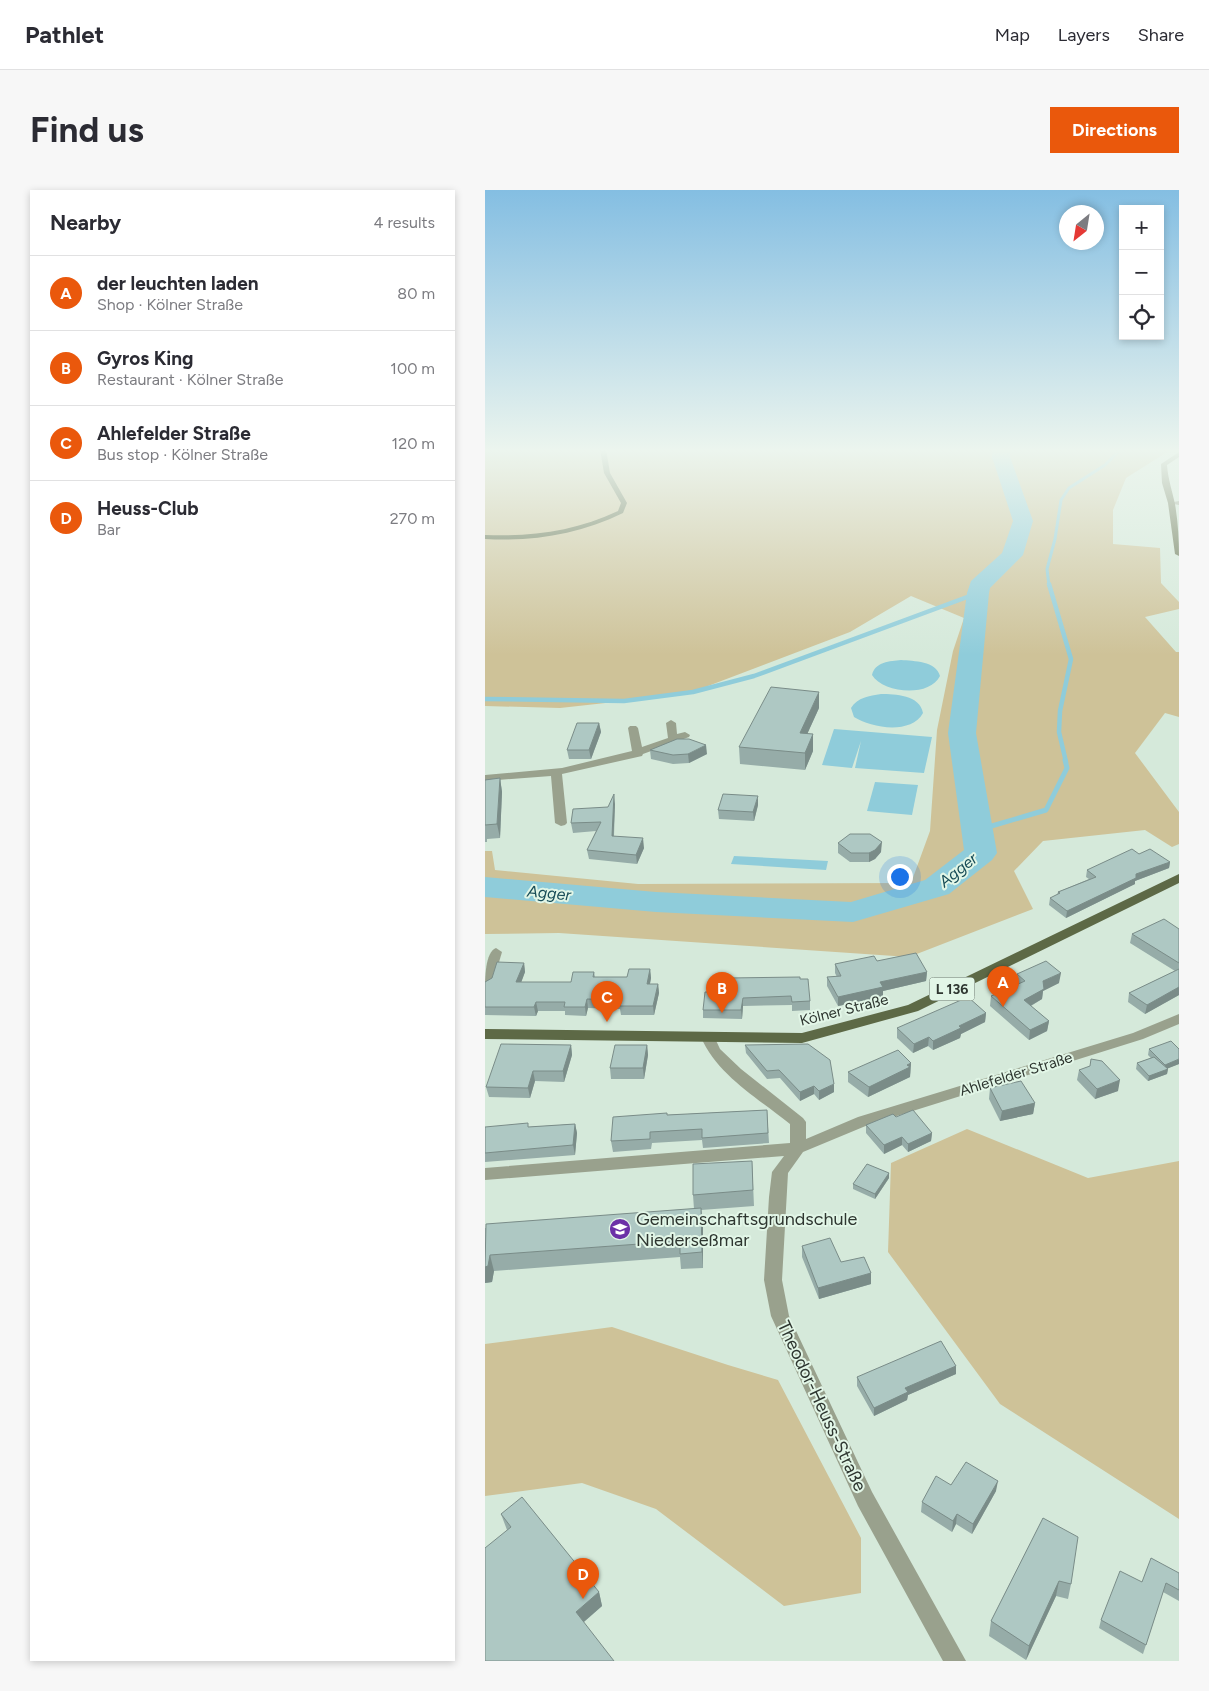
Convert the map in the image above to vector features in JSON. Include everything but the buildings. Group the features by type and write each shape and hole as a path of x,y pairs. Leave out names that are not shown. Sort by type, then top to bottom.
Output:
{"main road":[{"path":"485,537 523,536 556,532 611,518"},
{"path":"1176,518 1179,554"},
{"name":"Kölner Straße","path":"485,1034 802,1038 913,1008 1179,878"}],"street":[{"path":"671,723 673,740"},
{"path":"633,728 638,754"},
{"path":"485,778 527,776 603,764 638,754 685,735"},
{"path":"556,772 561,823"},
{"path":"485,986 496,952"},
{"name":"Ahlefelder Straße","path":"798,1148 863,1121 1138,1036 1179,1019"},
{"path":"485,1174 757,1154 798,1148 798,1122 713,1051 708,1037"},
{"name":"Theodor-Heuss-Straße","path":"798,1148 780,1172 778,1189 773,1280 780,1316 865,1499 955,1661"}],"shaded area":[{"path":"485,518 1113,518 1113,544 1160,548 1161,583 1179,602 1179,609 1145,617 1176,652 1179,652 1179,717 1165,713 1135,753 1179,812 1179,844 1172,847 1145,830 1043,841 1014,871 1033,909 909,957 559,933 485,934 485,851 492,851 495,870 638,884 911,883 930,831 937,730 953,651 964,618 911,596 850,632 687,694 560,708 485,706"},
{"path":"967,1129 1088,1178 1179,1161 1179,1519 1000,1404 888,1252 891,1163"},
{"path":"612,1327 778,1380 861,1538 861,1593 784,1606 656,1509 582,1483 485,1496 485,1344"}],"water":[{"path":"901,660 918,662 934,667 940,676 926,688 906,690 886,686 872,675 876,667 888,662"},
{"path":"872,695 900,695 912,699 921,707 923,713 917,720 900,727 870,724 854,717 851,708 857,701"},
{"path":"834,729 932,737 924,773 855,768 861,741 852,768 822,765"},
{"path":"875,782 918,785 912,815 867,811"},
{"path":"734,856 828,861 826,870 731,864"}],"waterway":[{"name":"Agger","path":"485,887 656,902 853,912 937,887 981,853 962,733 978,593 979,586 1012,555 1023,521 1022,518"},
{"path":"1049,586 1047,569 1058,518"},
{"path":"1049,584 1071,659 1060,711 1059,732 1066,762"},
{"path":"485,699 624,701 693,692 754,676 978,593"},
{"path":"978,830 1046,810 1067,768 1065,760"}],"place":[{"name":"der leuchten laden","path":"1003,1007"},
{"name":"Gyros King","path":"722,1013"},
{"name":"Ahlefelder Straße","path":"607,1022"},
{"name":"Gemeinschaftsgrundschule Niederseßmar","path":"620,1229"},
{"name":"Heuss-Club","path":"583,1599"}]}
